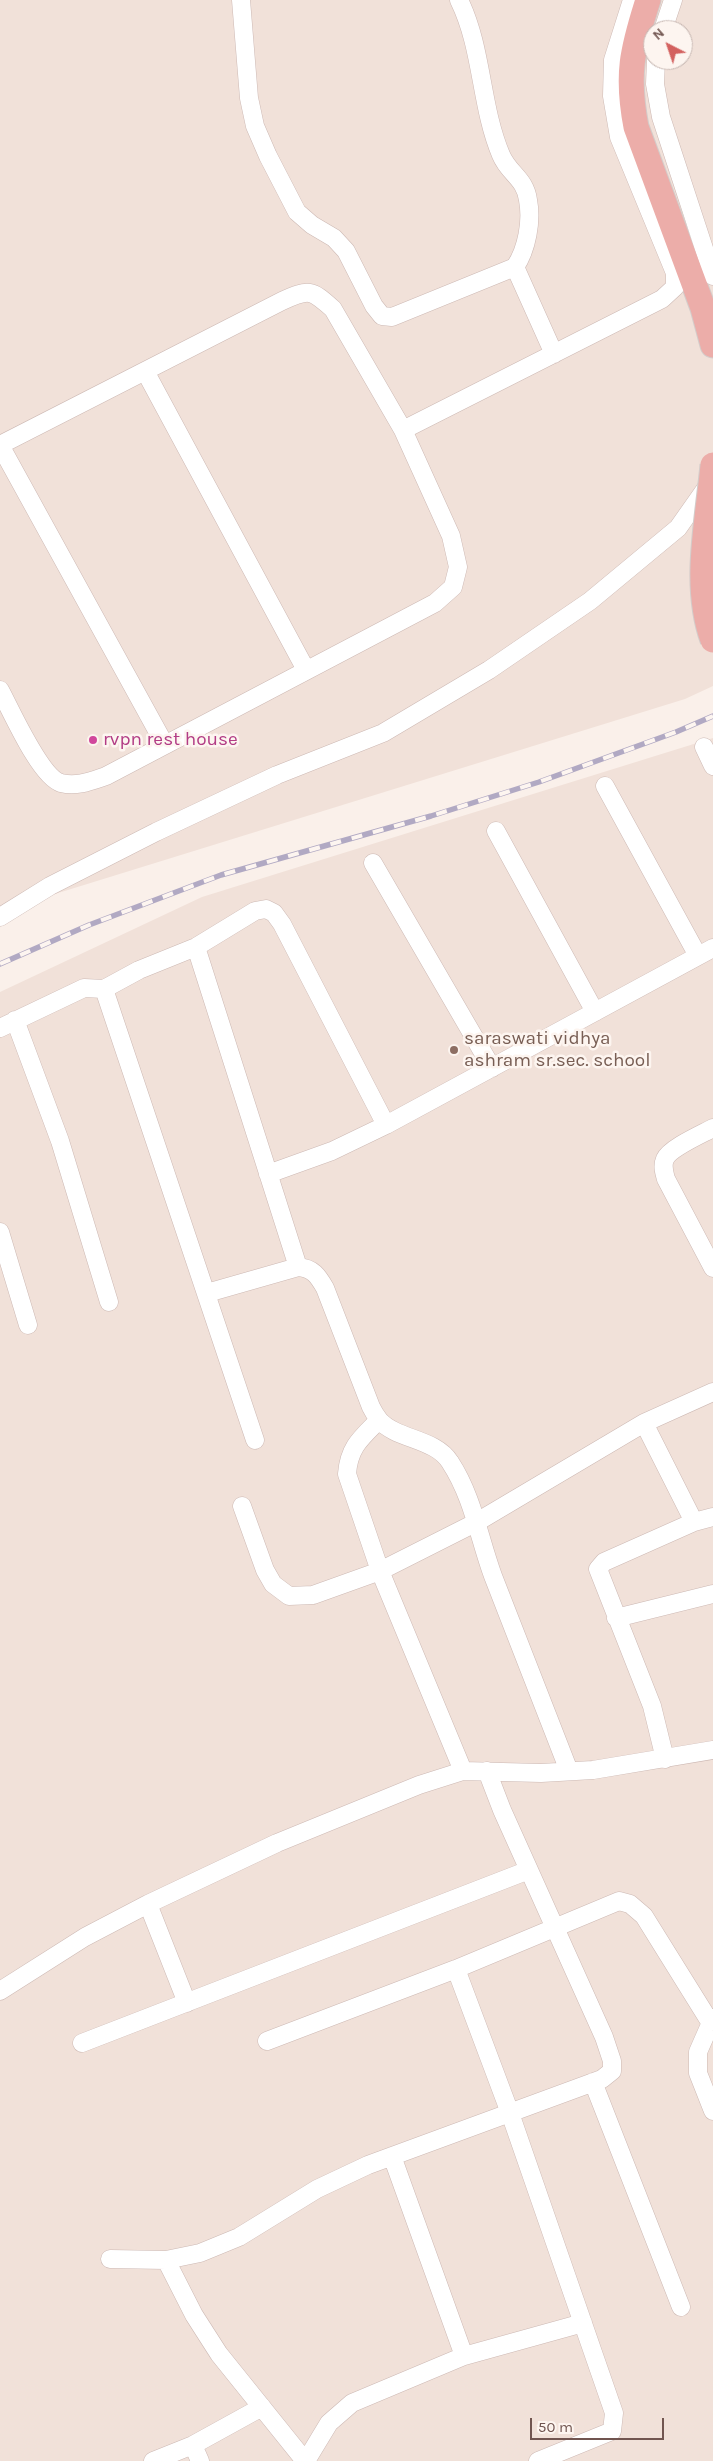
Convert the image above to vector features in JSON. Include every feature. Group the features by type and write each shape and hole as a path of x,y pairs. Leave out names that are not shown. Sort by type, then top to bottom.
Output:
{"highway":[{"path":"648,0 636,38 630,69 636,128 703,308 713,345"},
{"path":"713,465 703,574 704,601 713,640"}],"street":[{"path":"241,0 249,98 255,126 268,156 297,212 312,225 334,238 346,251 374,306 382,316 392,317 516,266 523,256 527,238 529,202 524,184 503,161 496,144 484,95 476,45 459,0"},
{"path":"403,430 662,299 674,287 675,273 619,137 612,96 613,60 632,0"},
{"path":"666,20 673,0"},
{"path":"656,70 655,84 661,117 713,276"},
{"path":"516,266 554,354"},
{"path":"0,690 39,764 58,783 78,785 106,776 435,603 453,587 458,567 451,536 403,430 333,309 317,294 301,293 288,298 0,445 164,745"},
{"path":"145,371 306,670"},
{"path":"0,917 50,886 156,832 277,775 383,733 489,670 590,601 678,528 713,479"},
{"path":"704,747 713,766"},
{"path":"268,1174 332,1152 386,1125 705,952 605,786"},
{"path":"496,831 594,1012"},
{"path":"373,863 492,1068"},
{"path":"109,1302 60,1141 8,1024 84,988 104,989 139,970 196,947 255,911 266,909 274,913 386,1125"},
{"path":"196,947 298,1267"},
{"path":"104,989 256,1440"},
{"path":"713,1128 674,1150 665,1158 663,1169 666,1179 713,1268"},
{"path":"0,1232 28,1325"},
{"path":"207,1293 298,1267 308,1267 317,1275 325,1288 371,1407 379,1420 391,1429 430,1445 449,1459 460,1477 477,1522 492,1574 569,1771"},
{"path":"242,1506 265,1570 273,1584 289,1596 313,1595 380,1571 477,1522 644,1423 713,1392"},
{"path":"379,1420 355,1444 348,1458 347,1474 380,1571 463,1771"},
{"path":"644,1423 694,1522"},
{"path":"665,1759 652,1706 598,1569 604,1562 694,1522 713,1517"},
{"path":"616,1618 713,1594"},
{"path":"0,1990 85,1937 148,1904 277,1843 419,1785 463,1771 569,1771 665,1759 713,1750"},
{"path":"110,2259 166,2260 200,2253 239,2237 317,2189 392,2156 592,2082 612,2071 612,2061 604,2037 487,1771"},
{"path":"82,2043 529,1870"},
{"path":"267,2041 456,1969 619,1901 630,1904 644,1916 711,2020 698,2052 698,2073 713,2111"},
{"path":"148,1904 187,2003"},
{"path":"456,1969 510,2113 614,2413 612,2431 538,2461"},
{"path":"592,2082 681,2307"},
{"path":"392,2156 464,2356"},
{"path":"166,2260 194,2315 220,2354 306,2461 329,2423 352,2403 464,2356 583,2323"},
{"path":"153,2461 196,2453 262,2407"}],"shaded area":[{"path":"0,0 713,0 713,686 685,699 0,911"},
{"path":"713,738 713,2461 0,2461 0,992 202,897"}],"railway":[{"path":"0,964 89,925 221,875 431,816 539,782 676,732 713,716"}],"place":[{"name":"rvpn rest house","path":"93,740"},
{"name":"saraswati vidhya ashram sr.sec. school","path":"454,1050"}]}
